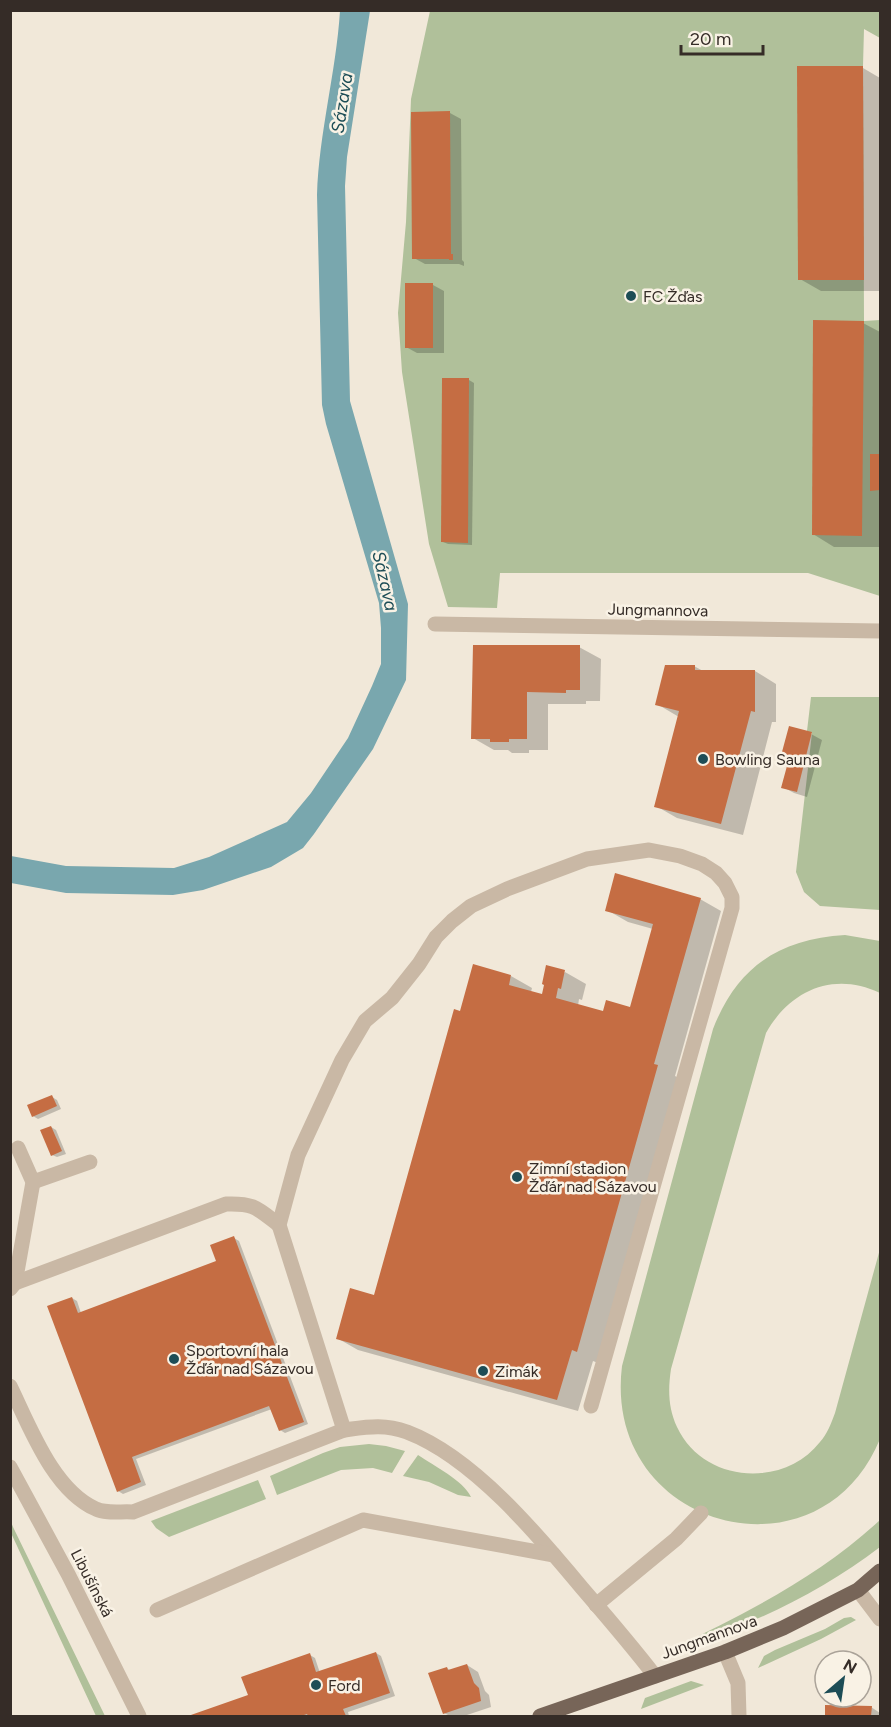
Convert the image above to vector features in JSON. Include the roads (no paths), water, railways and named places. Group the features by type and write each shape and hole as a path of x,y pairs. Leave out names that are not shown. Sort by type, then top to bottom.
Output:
{"main road":[{"name":"Jungmannova","path":"540,1716 725,1652 783,1628 858,1590 880,1571"}],"street":[{"name":"Jungmannova","path":"435,624 880,631"},
{"path":"344,1430 279,1225 298,1155 342,1060 365,1021 392,998 419,964 436,937 471,906 507,889 587,859 649,850 680,856 702,864 716,873 725,883 732,897 732,908 591,1406"},
{"path":"13,1286 33,1182 18,1148"},
{"path":"33,1182 90,1162"},
{"path":"13,1286 226,1204 251,1206 279,1225"},
{"path":"10,1386 46,1461 77,1498 98,1511 133,1512 344,1430 377,1425 406,1432 434,1444 474,1474 501,1499 554,1555 655,1676"},
{"name":"Libušínská","path":"10,1467 69,1574 139,1716"},
{"path":"596,1605 676,1539 701,1513"},
{"path":"157,1610 363,1520 554,1555"},
{"path":"858,1590 880,1619"},
{"path":"725,1652 738,1683 739,1716"}],"water":[{"name":"Sázava","path":"340,11 370,11 347,157 345,186 350,401 408,604 406,680 373,749 314,834 303,848 271,867 203,890 173,895 66,893 11,883 11,856 66,866 174,868 209,857 287,822 311,793 348,738 381,664 379,603 322,405 318,172"}],"place":[{"name":"FC Žďas","path":"631,296"},
{"name":"Bowling Sauna","path":"703,759"},
{"name":"Zimní stadion Žďár nad Sázavou","path":"517,1177"},
{"name":"Sportovní hala Žďár nad Sázavou","path":"174,1359"},
{"name":"Zimák","path":"483,1371"},
{"name":"Ford","path":"316,1685"}]}
